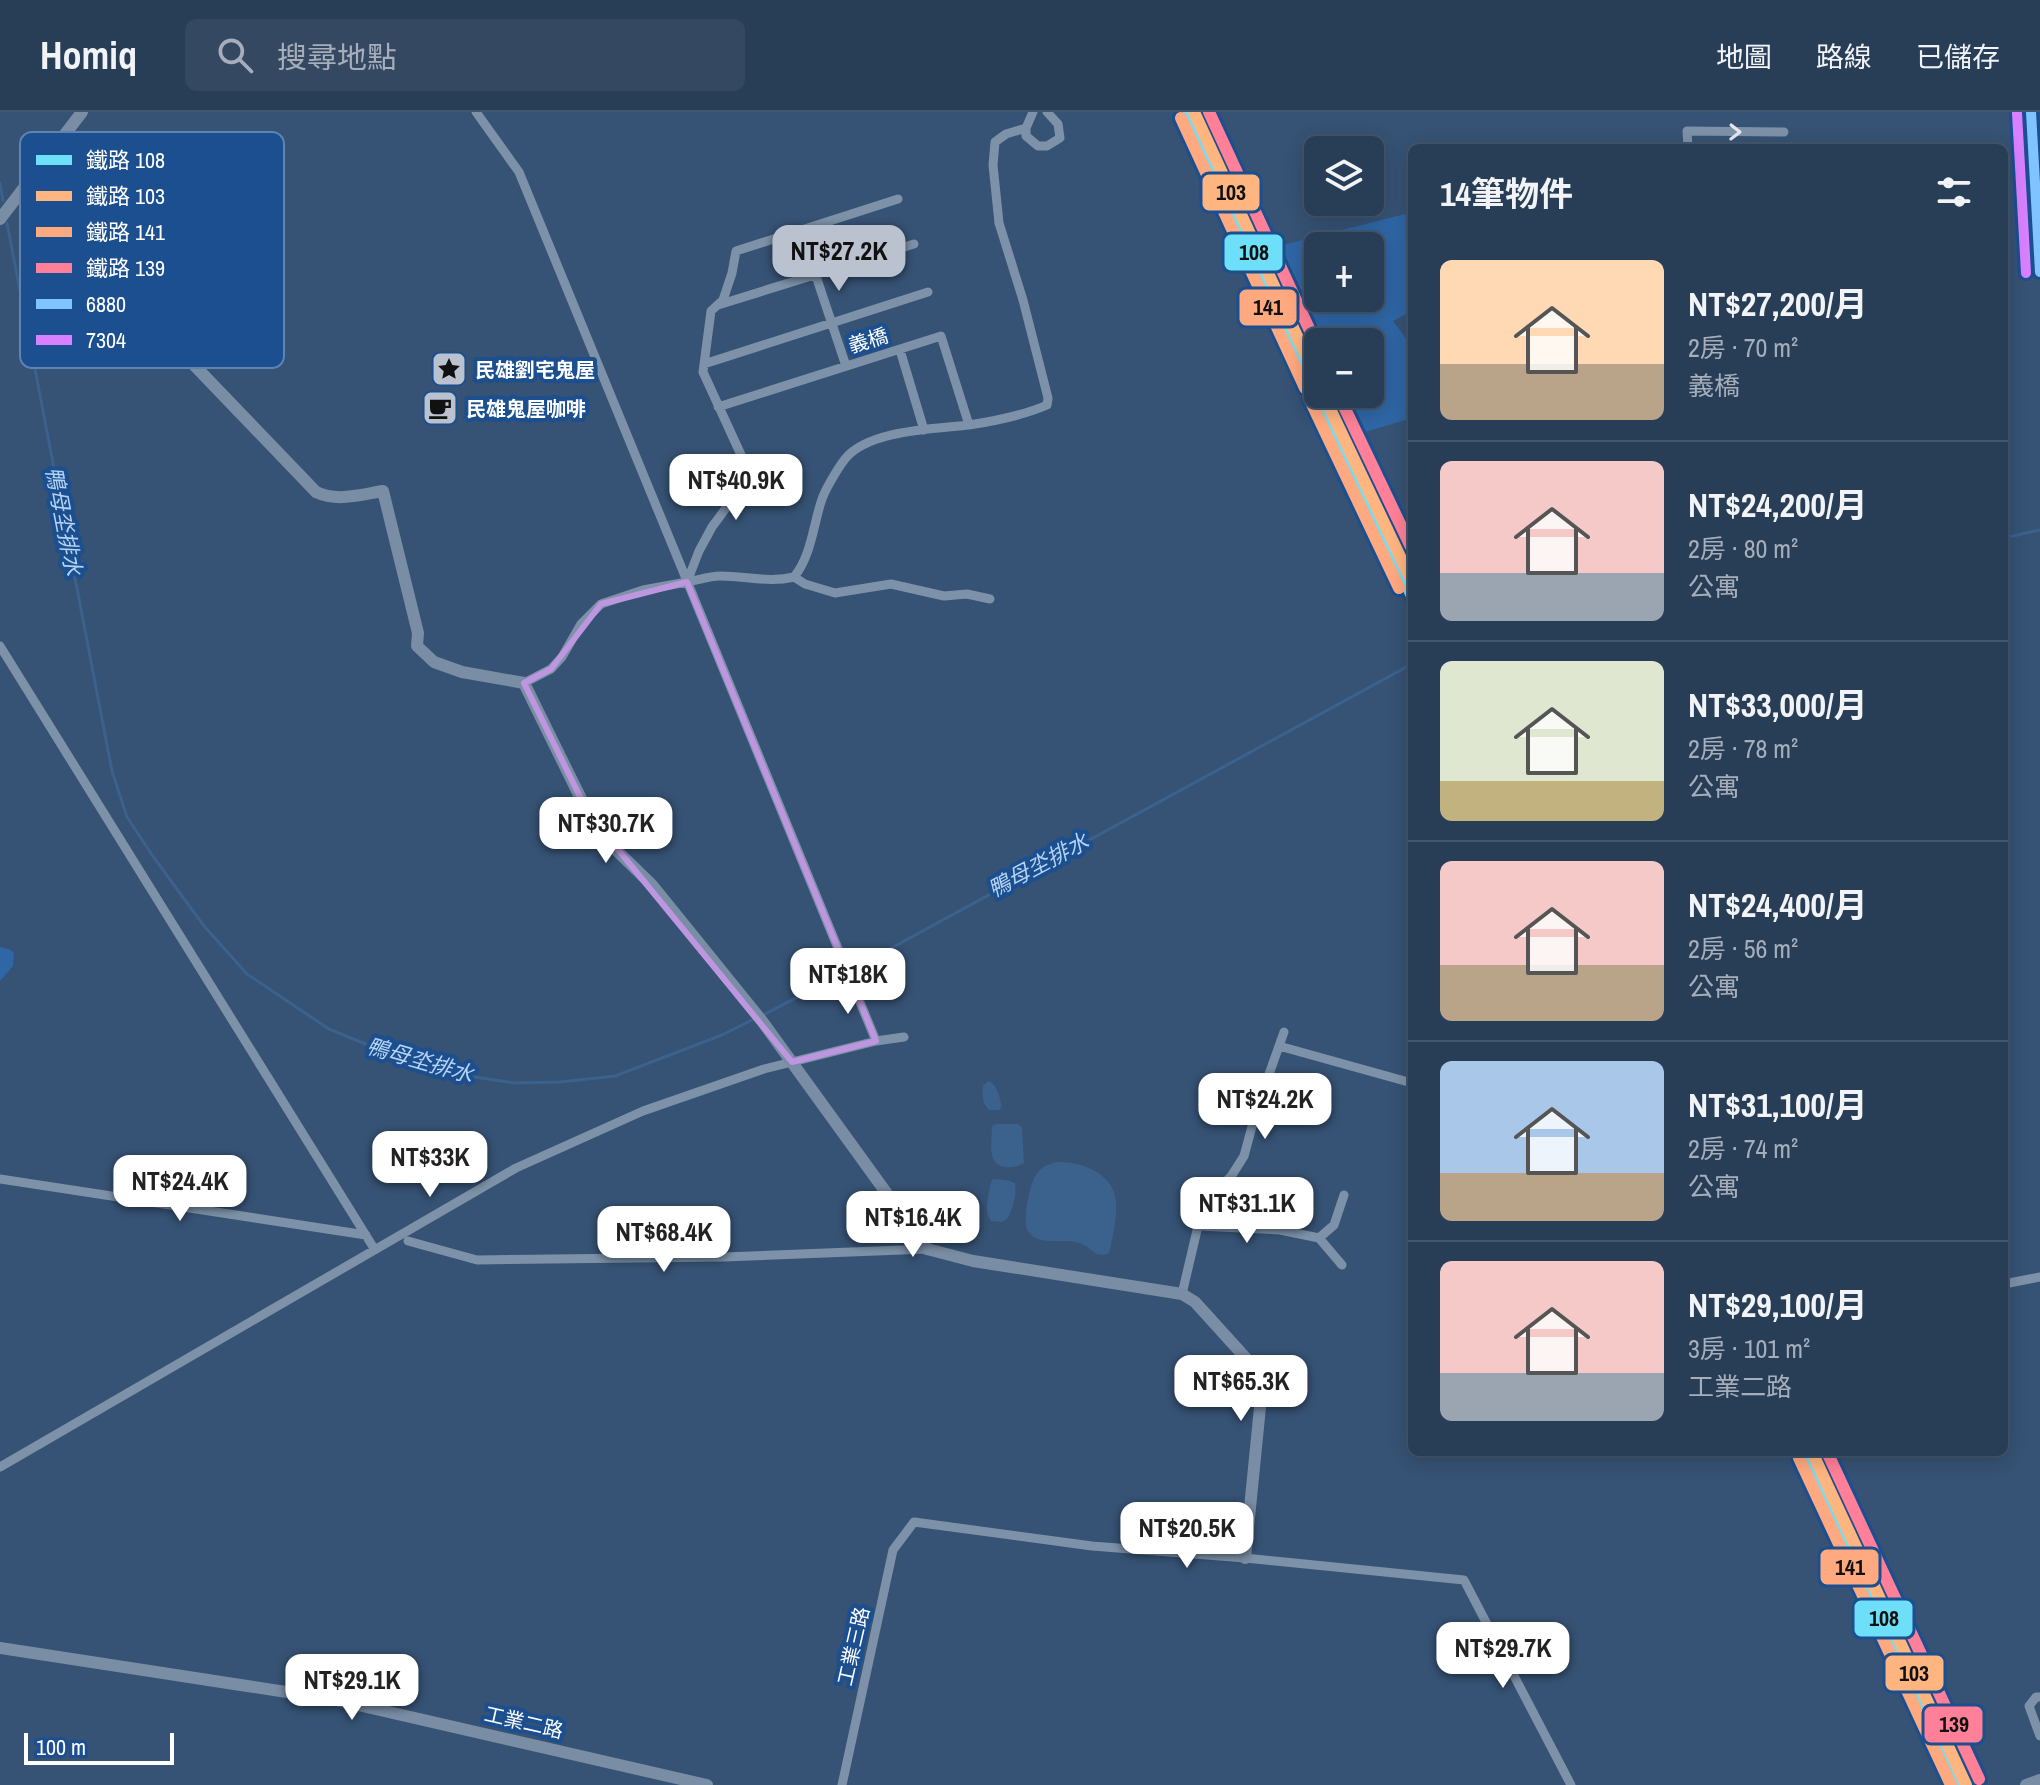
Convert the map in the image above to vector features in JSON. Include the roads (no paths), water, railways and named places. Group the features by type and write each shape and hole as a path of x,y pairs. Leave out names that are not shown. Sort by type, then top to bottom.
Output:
{"main road":[{"path":"2031,112 2040,272"}],"street":[{"path":"66,132 82,112"},
{"path":"476,112 519,172 876,1041"},
{"path":"1033,112 1026,136 1038,146 1047,146 1060,138 1058,124 1047,112"},
{"path":"794,577 803,566 821,499 847,457 865,444 894,434 1005,418 1047,405 1048,398 1023,300 999,223 993,165 995,142 1006,134 1026,128"},
{"path":"1688,144 1687,131 1784,132"},
{"path":"0,219 20,195"},
{"path":"687,582 699,551 729,504 740,477 742,457 703,372 711,311 723,300 736,251 898,199"},
{"path":"801,231 846,366"},
{"path":"716,306 914,244"},
{"name":"義橋","path":"704,364 928,292"},
{"name":"義橋","path":"718,407 941,336 969,425"},
{"path":"900,350 924,430"},
{"path":"197,368 316,492 339,498 383,491 418,633 417,646 434,662 462,672 524,683 551,669 562,657 581,624 601,604 643,590 719,576 764,580 794,577 805,584 835,593 891,584 944,596 967,594 990,599"},
{"path":"0,646 375,1250"},
{"path":"524,683 588,813 611,845 652,885 762,1021 927,1249"},
{"path":"1182,1294 1198,1226 1214,1194 1244,1156 1284,1032"},
{"path":"0,1467 530,1162 643,1111 764,1069 904,1037"},
{"path":"1279,1046 1408,1082"},
{"path":"0,1179 366,1235"},
{"path":"1319,1238 1334,1225 1344,1195"},
{"path":"1198,1226 1280,1230 1319,1238 1342,1265"},
{"path":"408,1241 477,1260 724,1257 927,1249 973,1261 1182,1294 1195,1302 1263,1377 1245,1558 1464,1580 1571,1785"},
{"path":"2008,1283 2040,1277"},
{"name":"工業三路","path":"842,1785 893,1550 914,1522 1092,1546 1245,1558"},
{"name":"工業二路","path":"0,1648 332,1699 707,1785"},
{"path":"2040,1697 2036,1697 2029,1706 2040,1736"},
{"path":"2026,1785 2040,1780"}],"waterway":[{"name":"鴨母坔排水","path":"0,183 3,201"},
{"name":"鴨母坔排水","path":"7,223 20,291"},
{"name":"鴨母坔排水","path":"35,368 112,771 127,817 204,926 247,974 329,1029 385,1052 455,1074 514,1083 615,1076 722,1035 754,1019"},
{"name":"鴨母坔排水","path":"2008,537 2040,530"},
{"name":"鴨母坔排水","path":"761,1016 1408,666"}],"rail line":[{"name":"108","path":"1189,112 1304,363"},
{"name":"103","path":"1194,112 1304,352"},
{"name":"139","path":"1209,112 1309,328"},
{"name":"141","path":"1181,118 1304,386"},
{"name":"141","path":"1314,408 1399,588"},
{"name":"108","path":"1325,408 1408,587"},
{"name":"103","path":"1330,408 1408,574"},
{"name":"139","path":"1345,408 1408,541"},
{"name":"108","path":"1809,1456 1960,1785"},
{"name":"103","path":"1814,1456 1966,1785"},
{"name":"139","path":"1829,1456 1979,1779"},
{"name":"141","path":"1799,1458 1951,1785"}],"place":[{"name":"民雄劉宅鬼屋","path":"449,369"},
{"name":"民雄鬼屋咖啡","path":"440,408"}]}
